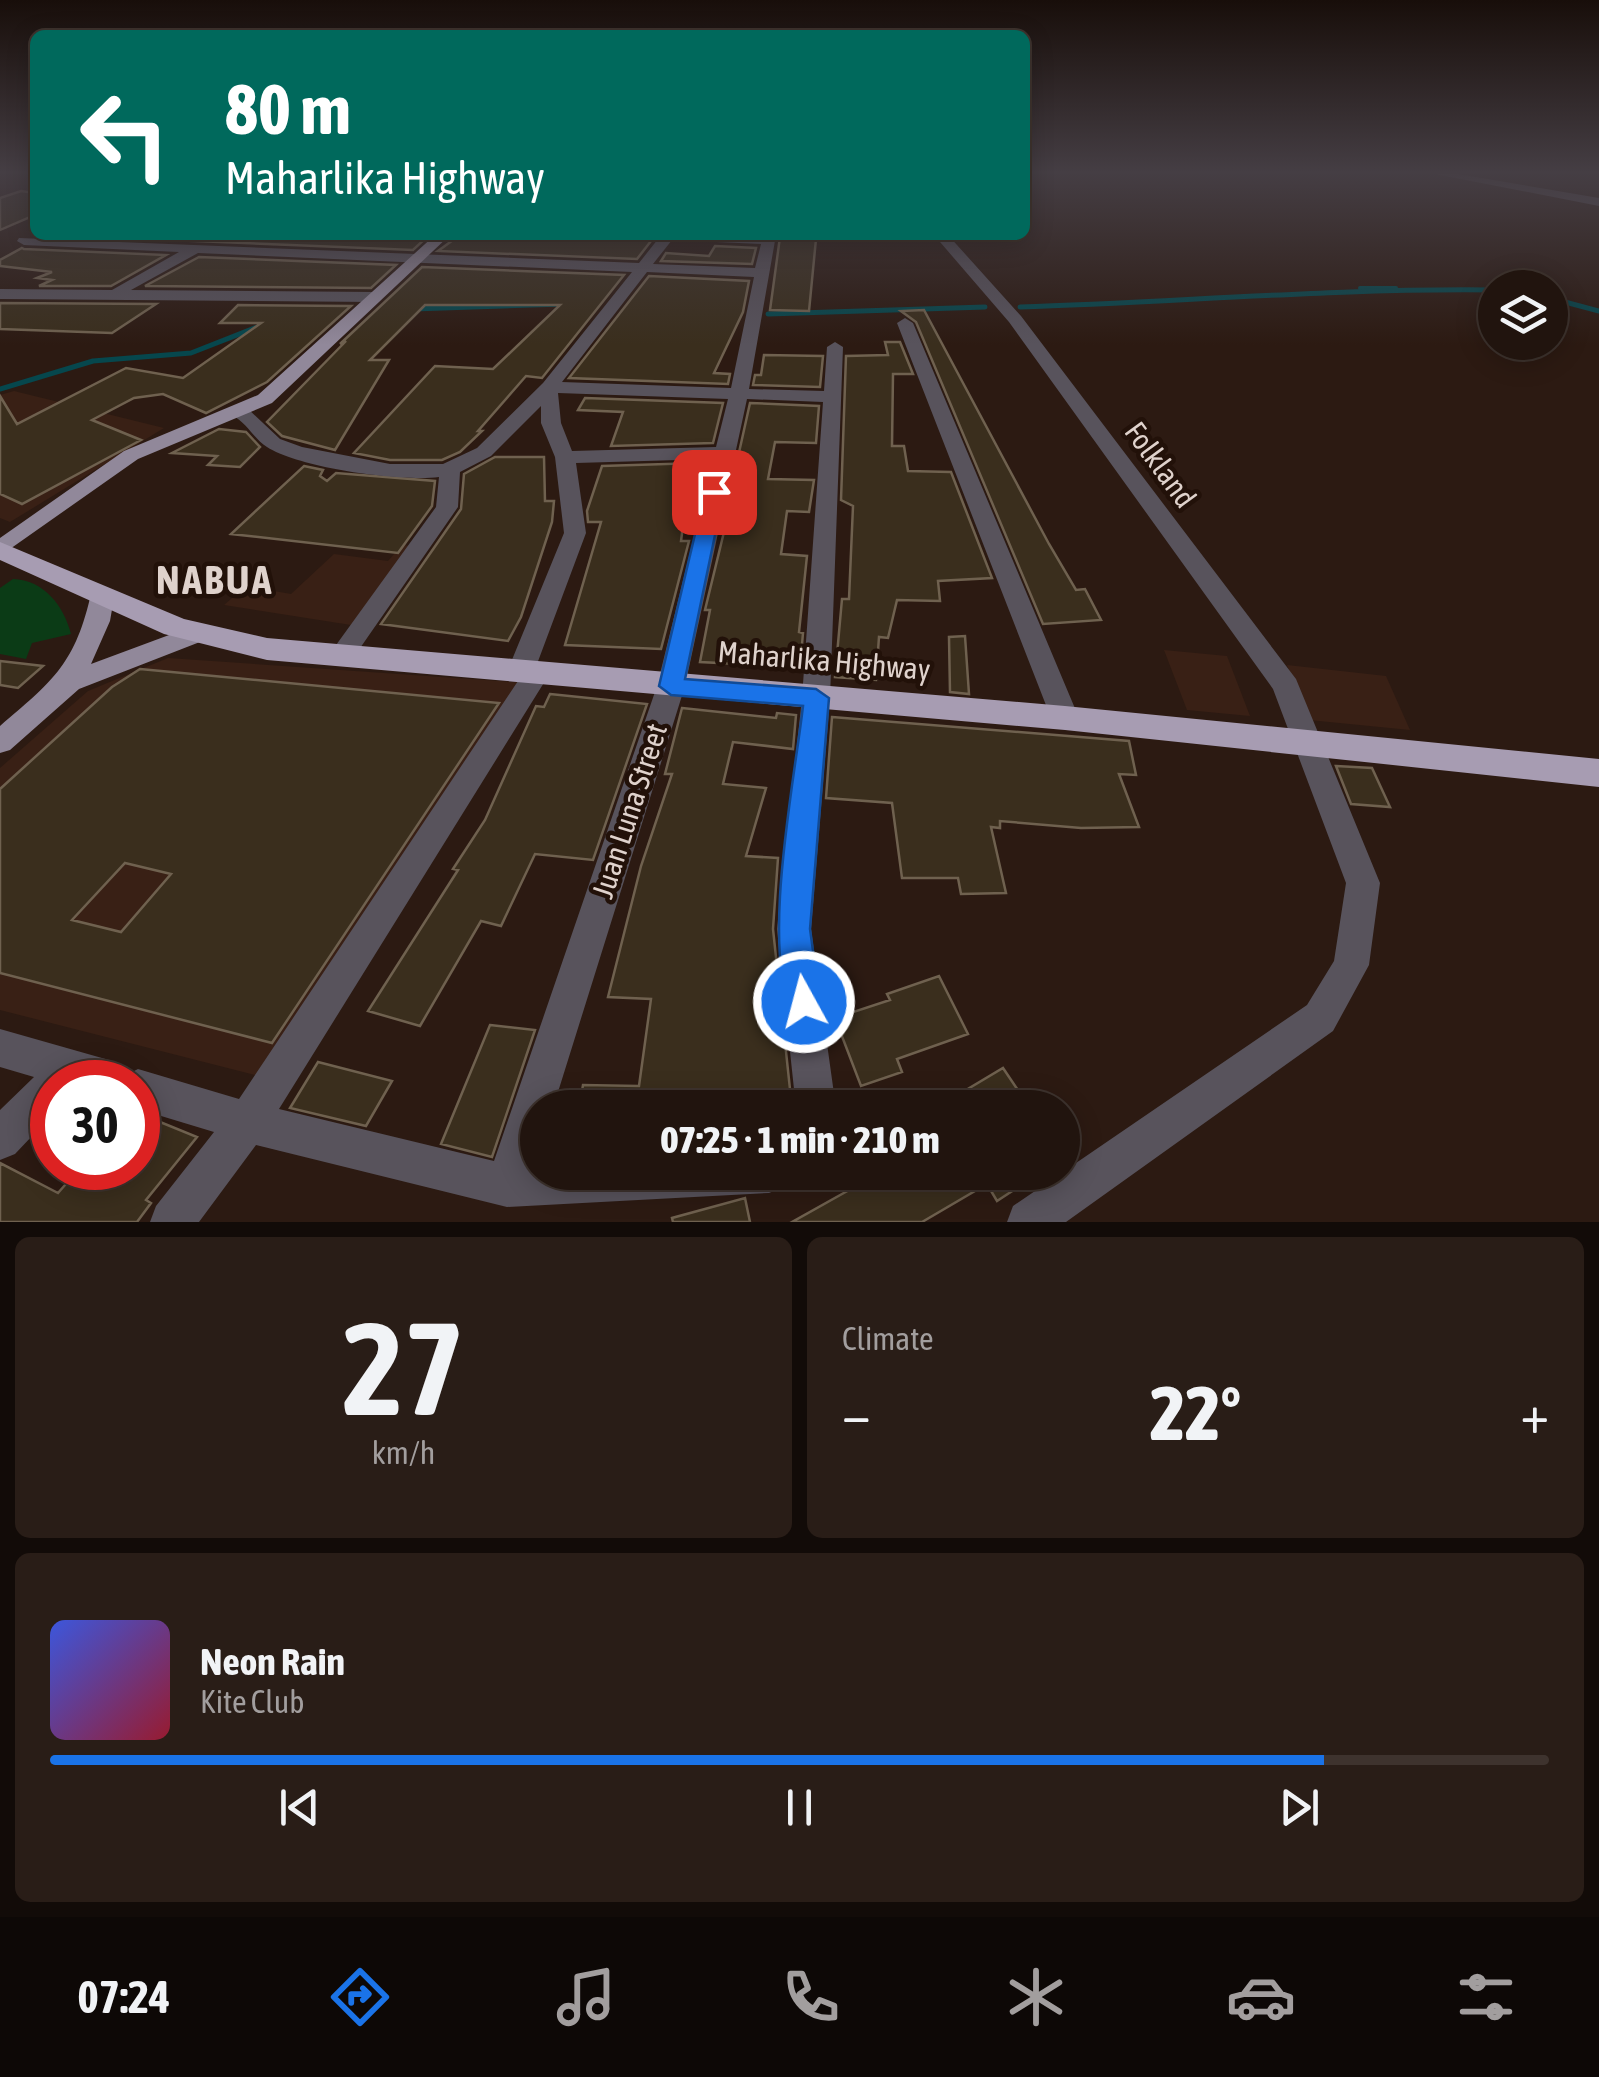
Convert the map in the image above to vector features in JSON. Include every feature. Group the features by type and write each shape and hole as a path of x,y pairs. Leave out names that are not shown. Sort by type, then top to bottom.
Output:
{"highway":[{"name":"Maharlika Highway","path":"0,549 102,598 196,634 340,658 1065,718 1599,774"}],"main road":[{"path":"0,549 131,455 178,432 266,399 438,240"},
{"path":"69,682 97,621 102,598"},
{"path":"0,742 69,682 196,634"}],"street":[{"path":"114,294 211,240"},
{"path":"239,411 255,418 276,445 390,471 422,475 449,470 484,452 548,387 666,240"},
{"name":"Juan Luna Street","path":"507,1186 671,686 739,393 769,240"},
{"name":"Folkland","path":"945,240 1015,319 1286,686 1363,883 1351,965 1320,1018 1028,1222"},
{"path":"24,241 763,274"},
{"path":"0,294 114,294 364,308"},
{"path":"905,322 1065,718"},
{"path":"814,1090 794,929 816,698 835,346"},
{"path":"548,387 832,397"},
{"path":"172,1222 248,1122 529,672 574,532 564,457 550,423 548,387"},
{"path":"564,457 723,452"},
{"path":"340,658 447,507 452,488 449,470"},
{"path":"0,1048 30,1064"},
{"path":"160,1096 248,1122 507,1186 520,1185"},
{"path":"0,1139 30,1110"}],"shaded area":[{"path":"14,391 164,428 10,522 0,518 0,395"},
{"path":"402,545 413,546 351,625 224,605 246,586 291,594 334,554 388,561"},
{"path":"1164,650 1227,656 1250,716 1187,710"},
{"path":"168,658 542,684 275,1080 0,1010 0,768 88,691"},
{"path":"1287,665 1386,676 1410,730 1309,720"}],"green space":[{"path":"13,579 34,584 51,596 71,634 32,643 26,659 0,654 0,588"}],"building":[{"path":"170,240 424,240 413,250"},
{"path":"453,240 651,241 637,259 438,251"},
{"path":"780,240 816,240 809,311 770,310"},
{"path":"715,246 756,248 752,264 661,261 666,253 709,256"},
{"path":"22,248 166,255 111,286 39,286 52,280 37,278 52,272 0,266 0,260"},
{"path":"199,257 396,265 371,288 145,286"},
{"path":"422,267 624,275 542,378 526,376 460,452 442,460 390,460 354,453 435,366 493,369 560,305 425,305 370,360 389,360 335,450 282,436 267,422 346,341 340,344"},
{"path":"649,276 749,281 743,312 714,373 730,374 728,384 569,378"},
{"path":"0,303 156,304 112,333 0,329"},
{"path":"238,305 351,306 267,382 206,413 163,394 134,398 92,420 141,440 22,504 0,494 0,396 17,424 126,368 183,378 261,323 220,323"},
{"path":"924,310 1049,544 1076,590 1085,589 1101,620 1043,624 916,322 901,311"},
{"path":"885,342 900,342 913,374 893,374 892,446 904,446 908,471 951,472 992,578 938,581 940,601 897,600 888,638 879,637 876,680 835,677 842,599 849,599 853,506 841,500 846,356 888,355"},
{"path":"764,355 823,356 820,387 753,385 755,375 761,375"},
{"path":"585,398 723,403 713,443 611,446 623,412 578,410"},
{"path":"750,403 819,406 816,443 775,442 768,479 814,480 809,512 787,511 781,554 807,556 799,632 803,633 800,667 700,662 710,610 705,610 742,458 738,457"},
{"path":"219,429 246,432 260,447 240,467 208,465 217,456 172,453"},
{"path":"495,457 544,457 545,501 554,501 552,522 521,617 508,641 381,624 461,509 464,474"},
{"path":"698,463 696,474 690,474 681,541 689,541 661,649 565,645 601,522 588,522 587,511 602,466"},
{"path":"304,466 323,470 320,476 327,481 336,473 435,481 432,506 398,553 231,534"},
{"path":"965,636 969,694 950,692 949,637"},
{"path":"0,661 43,666 18,688 0,685"},
{"path":"140,669 499,703 272,1043 0,973 0,789 112,687","holes":["125,863 171,874 121,932 72,920"]},
{"path":"550,694 647,704 593,860 535,854 501,926 481,921 420,1026 368,1011 458,870 453,869 485,820 536,706 544,707"},
{"path":"682,708 776,718 777,713 796,715 793,749 733,742 723,784 766,788 746,856 778,858 773,929 790,1090 582,1090 583,1085 639,1086 651,999 608,997 641,866 672,774 665,774"},
{"path":"832,717 1129,741 1136,775 1119,774 1139,827 1081,828 1000,821 1000,828 991,827 1006,893 961,894 958,878 902,878 892,803 826,798"},
{"path":"1336,766 1372,768 1390,807 1351,804"},
{"path":"939,976 968,1034 897,1059 902,1072 861,1086 835,1018 890,1000 887,994"},
{"path":"490,1025 535,1030 492,1157 441,1144"},
{"path":"318,1062 392,1081 366,1126 290,1108"},
{"path":"1003,1068 1018,1090 966,1090"},
{"path":"160,1122 197,1137 160,1183"},
{"path":"0,1163 30,1179 30,1190 58,1193 154,1190 146,1200 151,1203 137,1222 0,1222"},
{"path":"849,1190 977,1190 922,1222 792,1222"},
{"path":"991,1190 1014,1190 997,1201"},
{"path":"745,1198 750,1222 673,1222 672,1218"}],"waterway":[{"path":"1360,288 1396,288"},
{"path":"1020,307 1478,290"},
{"path":"1568,303 1599,311"},
{"path":"413,309 564,304"},
{"path":"768,314 985,307"},
{"path":"0,389 93,361 191,353 265,324"}],"district":[{"name":"NABUA","path":"215,580"}],"route":[{"path":"714,492 671,686 816,698 794,929 804,1002"}]}
